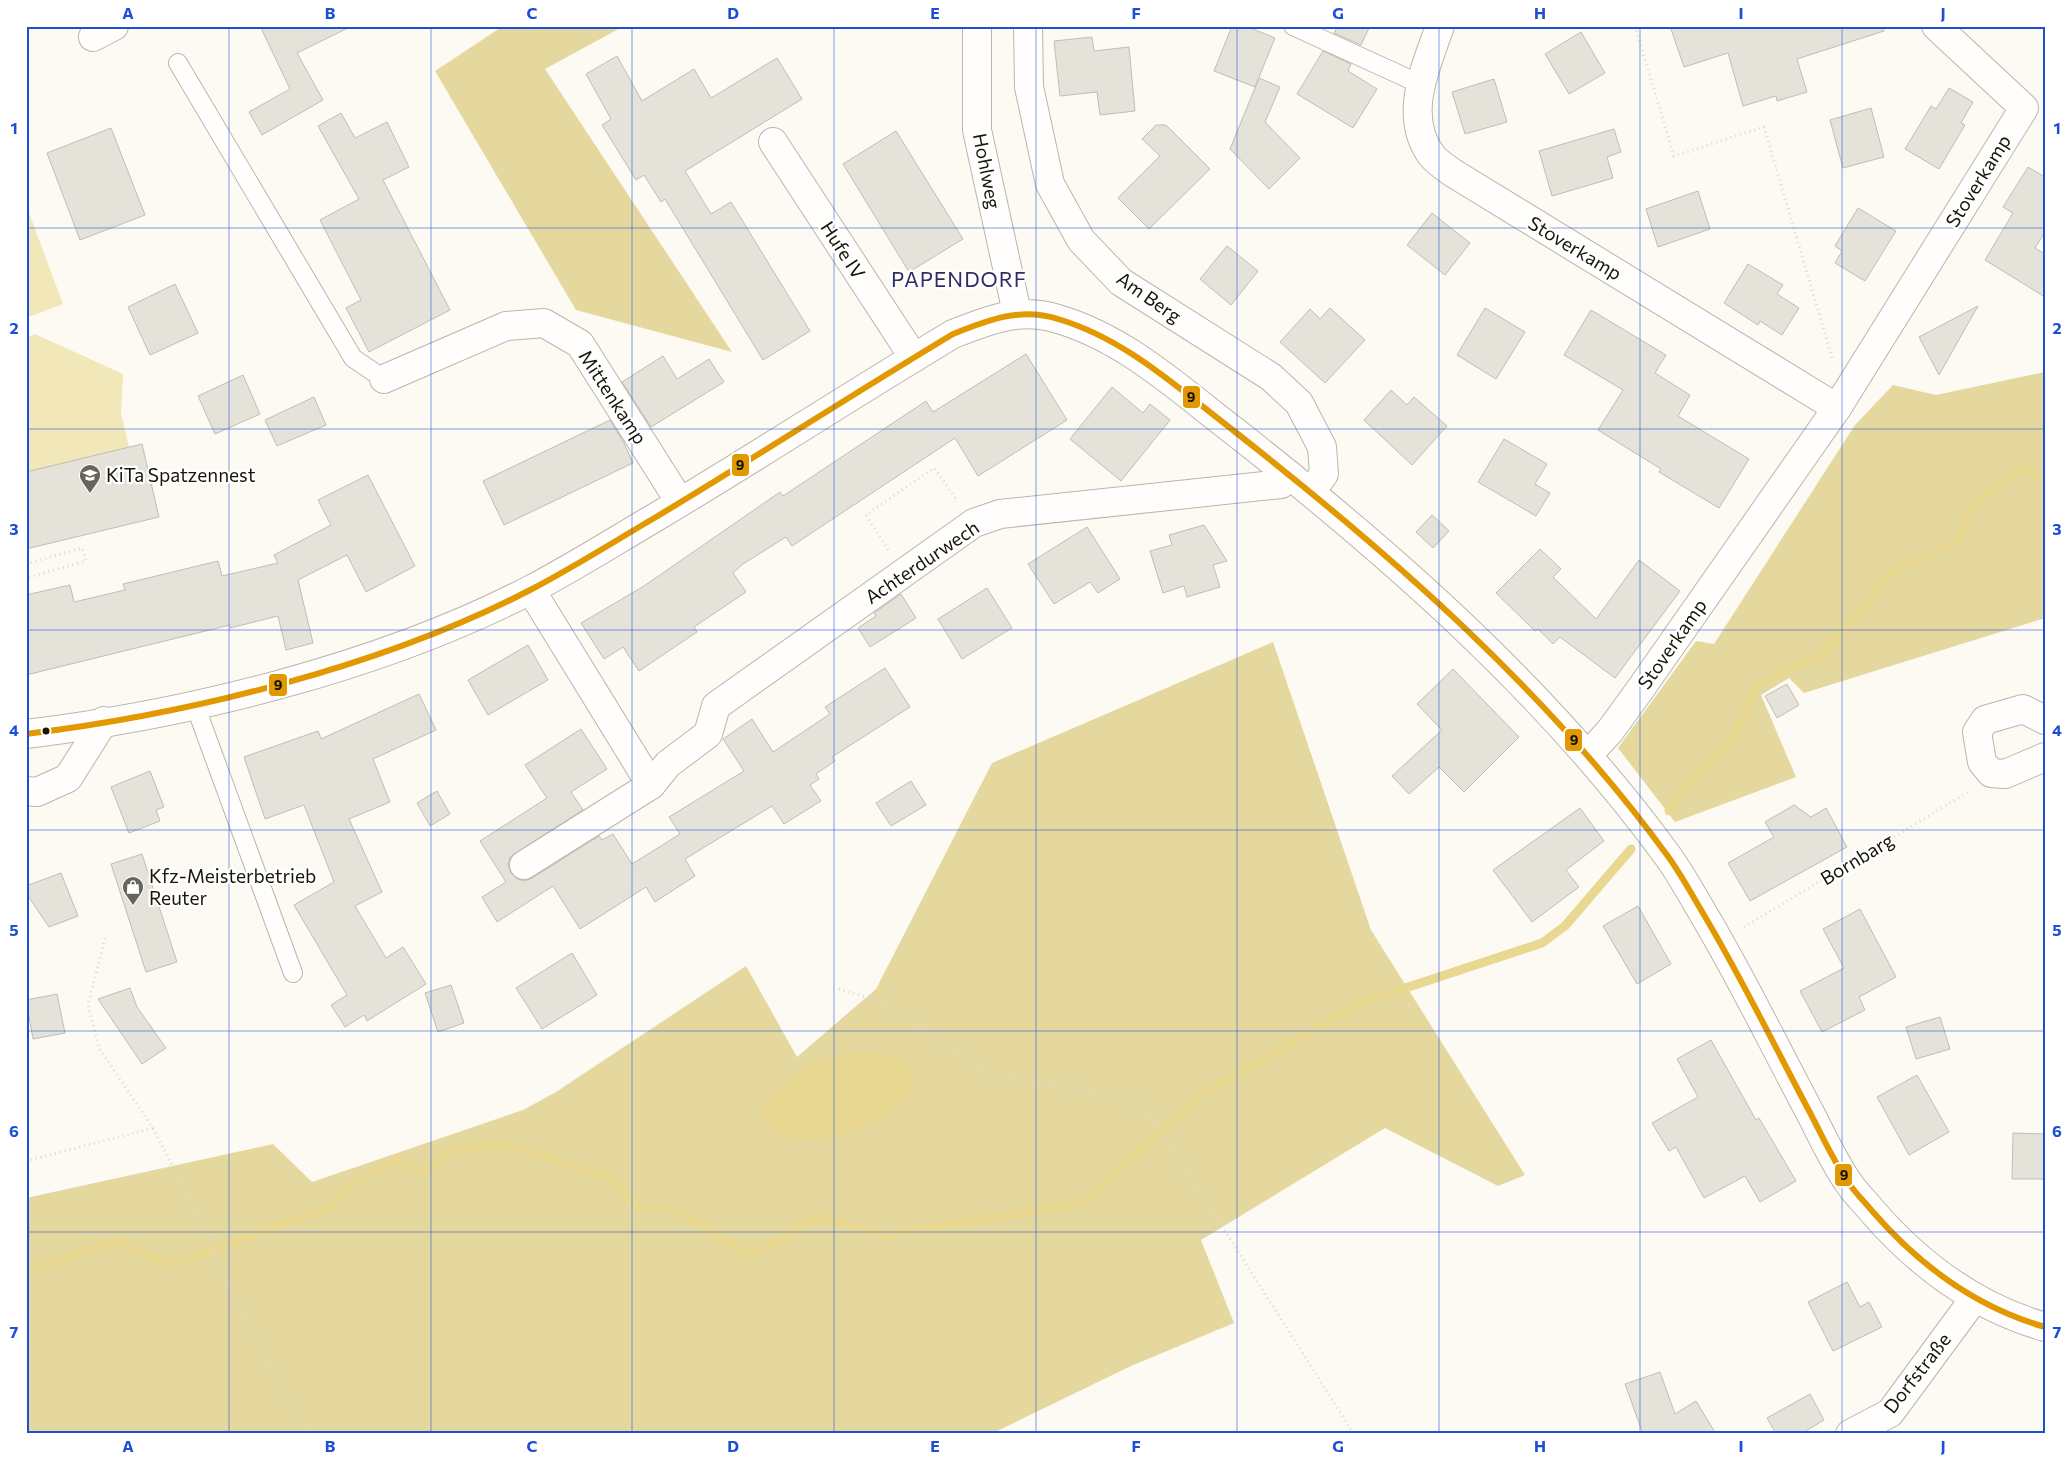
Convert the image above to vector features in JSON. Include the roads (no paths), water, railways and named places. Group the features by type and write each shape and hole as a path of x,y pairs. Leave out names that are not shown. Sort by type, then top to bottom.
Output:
{"street":[{"name":"Hohlweg","path":"976,26 978,130 1017,313"},
{"name":"Am Berg","path":"1028,26 1029,87 1050,184 1080,240 1121,282 1271,377 1299,403 1322,447 1318,483"},
{"name":"Stoverkamp","path":"1440,26 1420,84 1417,116 1422,138 1432,156 1453,173 1840,402"},
{"name":"Stoverkamp","path":"1588,755 1610,731 1639,691 1840,402 2024,108 1936,26"},
{"name":"Hufe IV","path":"773,142 914,358"},
{"path":"26,734 195,705 371,656 443,628 531,590 680,502 953,334 983,322 1017,313 1055,318 1096,333 1141,359 1289,475 1318,483 1435,601 1508,671 1588,755 1671,860 1720,942 1848,1182 1897,1240 1933,1272 1974,1299 2014,1318 2045,1327"},
{"name":"Mittenkamp","path":"384,379 506,326 544,323 580,344 680,502"},
{"name":"Achterdurwech","path":"524,865 651,785 668,764 708,734 716,706 974,523 1000,514 1282,484 1289,475"},
{"path":"531,590 651,785"},
{"path":"2045,720 2024,710 1985,720 1977,732 1982,762 1991,773 2005,774 2045,757"},
{"path":"26,791 37,792 68,778 104,721"},
{"name":"Dorfstraße","path":"1850,1434 1888,1424 1974,1299"}],"lane":[{"path":"1293,26 1420,84"},
{"path":"178,63 353,358 384,379"},
{"path":"195,705 293,973"}],"waterway":[{"path":"1669,811 1699,771 1733,740 1756,685 1824,653 1891,573 1959,541 1970,507 2021,468 2045,479"},
{"path":"26,1276 44,1265 120,1241 164,1264 199,1255 330,1207 356,1181 400,1160 421,1173 457,1148 508,1145 608,1176 636,1208 676,1208 750,1257 818,1216 883,1235 1083,1203 1199,1096 1363,1002 1542,943 1565,926 1631,849"}],"place":[{"name":"KiTa Spatzennest","path":"90,494"},
{"name":"Kfz-Meisterbetrieb Reuter","path":"133,906"}],"district":[{"name":"PAPENDORF","path":"959,280"}]}
